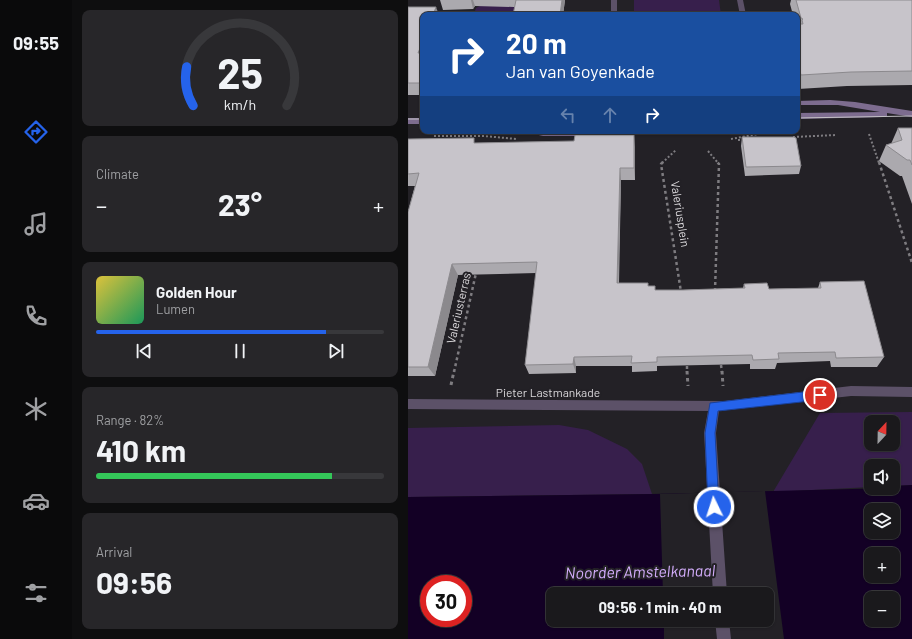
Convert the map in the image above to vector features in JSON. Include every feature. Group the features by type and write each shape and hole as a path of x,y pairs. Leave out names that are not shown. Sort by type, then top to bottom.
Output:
{"street":[{"path":"614,0 614,12"},
{"path":"740,0 742,12"},
{"path":"800,103 832,102 902,114"},
{"path":"800,116 912,114"},
{"path":"408,121 420,121"},
{"name":"Pieter Lastmankade","path":"408,404 725,406 851,391 912,392"},
{"path":"714,406 710,433 720,587"},
{"path":"723,627 724,639"}],"path":[{"path":"862,134 870,134 912,264"},
{"path":"792,138 839,135"},
{"path":"431,136 484,136 508,139"},
{"path":"738,140 746,140"},
{"name":"Valeriusplein","path":"679,148 661,164 682,298"},
{"path":"706,150 720,164 715,298"},
{"name":"Valeriusterras","path":"448,404 477,267"}],"shaded area":[{"path":"482,0 519,0 517,12 462,12 475,11 476,8 480,6"},
{"path":"634,0 719,0 721,12 634,12"},
{"path":"912,412 912,485 900,486 900,459 864,459 864,487 773,492 820,413"},
{"path":"559,425 588,430 627,449 642,464 652,494 408,497 408,428"}],"water":[{"name":"Noorder Amstelkanaal","path":"912,485 912,639 408,639 408,497 652,494 864,489 864,495 900,495 900,486"}],"pier":[{"path":"765,491 784,639 664,639 664,627 774,627 774,587 663,587 660,494"}],"building":[{"path":"516,0 562,0 560,12 514,12"},
{"path":"796,0 912,0 912,71 801,75 800,24 803,24 803,19 801,18"},
{"path":"408,7 436,7 434,12 420,12 420,48 418,53 420,53 420,83 408,83"},
{"path":"898,128 912,128 912,165 910,160 907,160 886,145 902,140"},
{"path":"575,135 634,135 634,168 620,168 617,283 648,283 648,286 655,286 655,290 683,290 745,288 744,284 767,283 769,289 821,288 820,282 864,281 884,357 836,358 835,352 778,353 779,359 753,360 752,355 657,357 657,362 631,363 632,356 574,357 573,364 525,365 537,262 452,264 428,367 408,367 408,212 419,173 408,174 408,139 474,138 474,143 574,141"},
{"path":"742,137 794,137 796,138 801,166 746,167"}],"tram line":[{"path":"800,118 912,116"},
{"path":"408,119 420,119"}],"route":[{"path":"714,507 710,433 714,406 820,395"}]}
